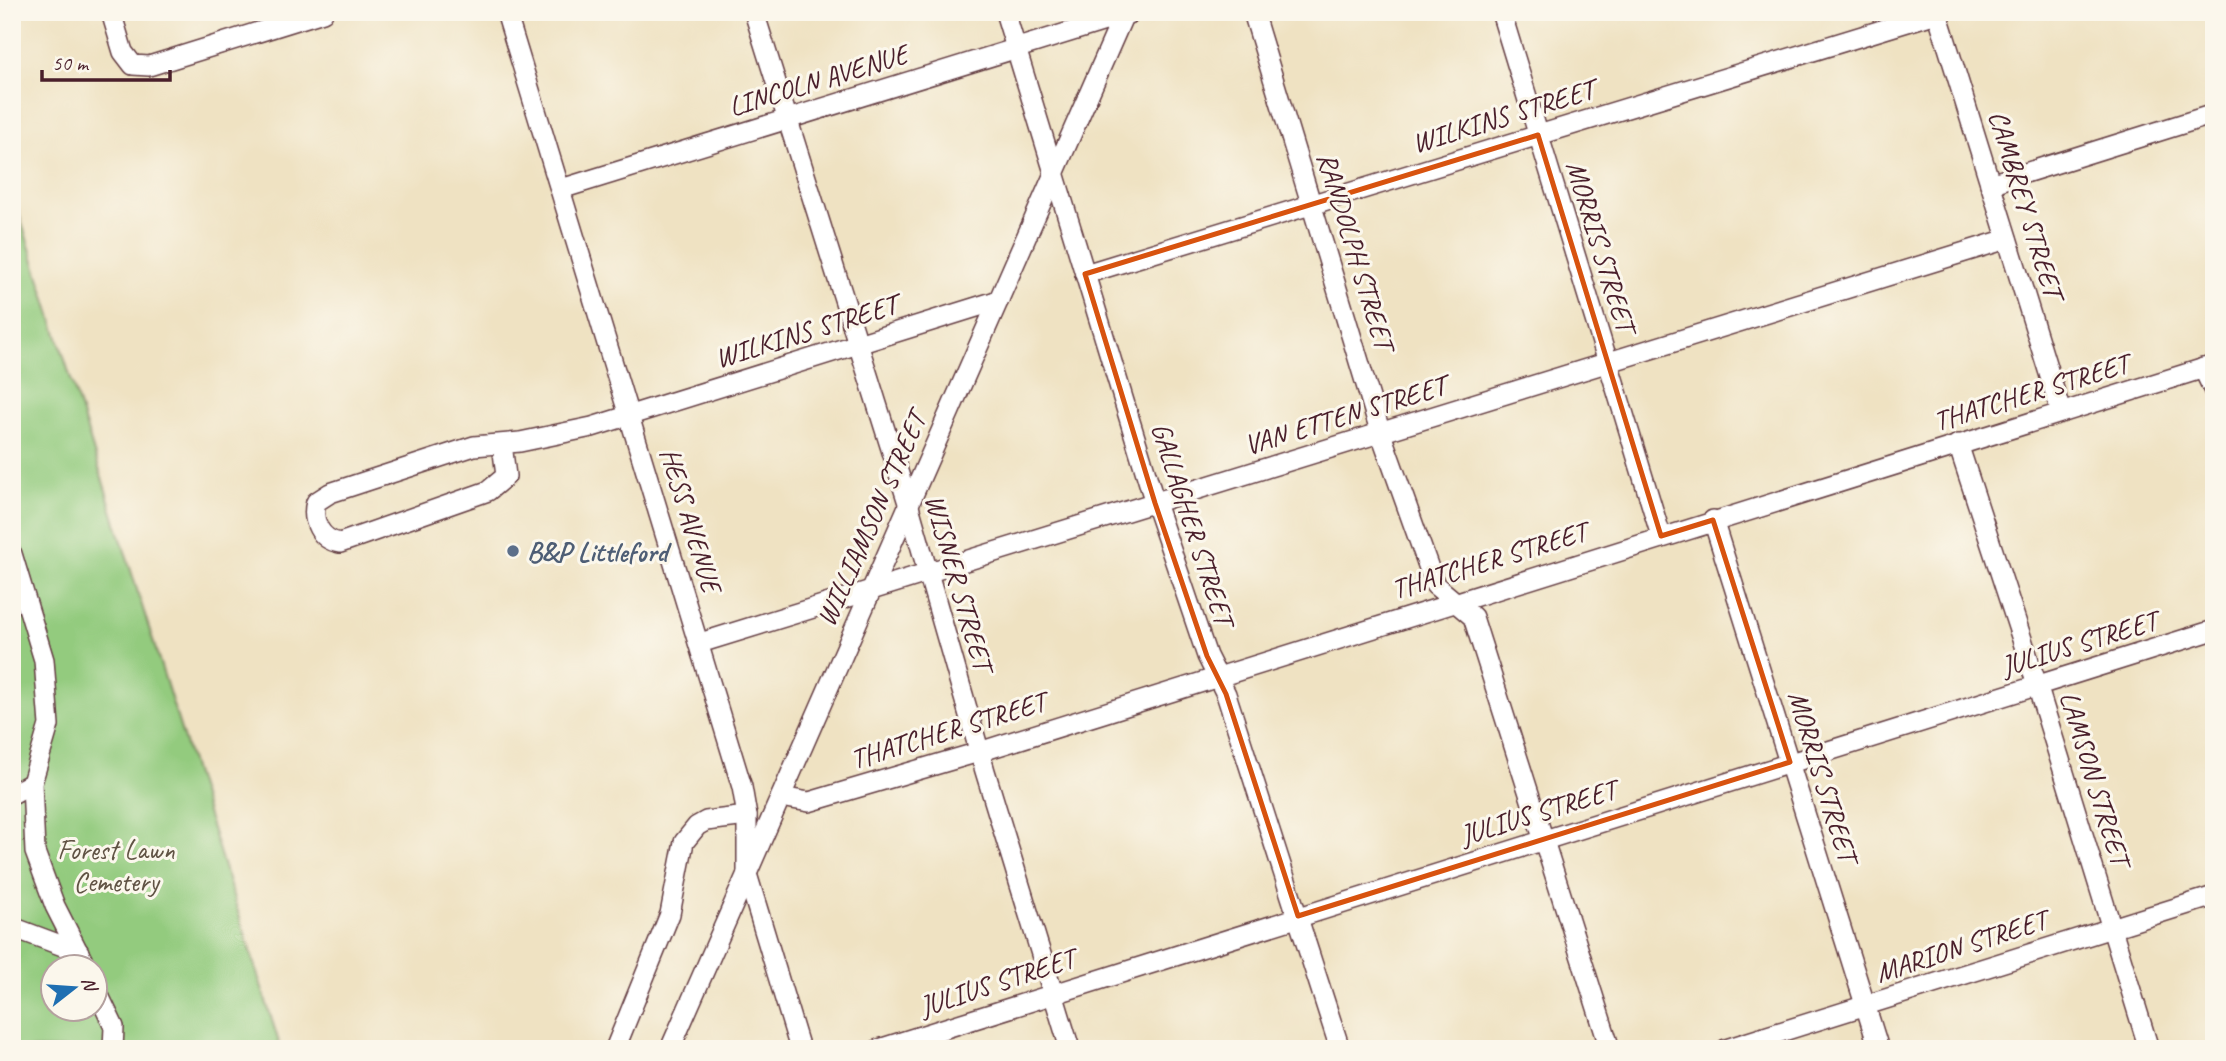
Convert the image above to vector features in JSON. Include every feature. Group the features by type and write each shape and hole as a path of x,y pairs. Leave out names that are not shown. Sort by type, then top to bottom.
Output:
{"street":[{"path":"111,12 122,52 132,65 149,66 323,12"},
{"name":"HESS AVENUE","path":"506,12 742,787 747,816 747,874 800,1049"},
{"name":"WISNER STREET","path":"754,12 856,345 908,503 979,751 1070,1049"},
{"name":"GALLAGHER STREET","path":"1005,12 1155,503 1215,675 1226,694 1340,1049"},
{"name":"RANDOLPH STREET","path":"1253,12 1381,433 1435,584 1473,617 1610,1049"},
{"name":"MORRIS STREET","path":"1501,12 1661,536"},
{"name":"LINCOLN AVENUE","path":"561,189 1127,13"},
{"name":"WILLIAMSON STREET","path":"670,1049 1053,173 1127,13"},
{"name":"WILKINS STREET","path":"1084,274 1937,13"},
{"name":"CAMBREY STREET","path":"1937,13 2061,412"},
{"path":"1990,184 2214,114"},
{"name":"VAN ETTEN STREET","path":"700,643 2007,239"},
{"name":"WILKINS STREET","path":"502,444 506,476 488,491 340,543 324,537 316,523 313,511 316,502 330,493 474,446 502,444 592,427 999,300"},
{"path":"2209,366 2214,391"},
{"name":"THATCHER STREET","path":"781,797 809,802 979,751 2209,366"},
{"name":"LAMSON STREET","path":"1958,444 2037,685 2149,1049"},
{"name":"MORRIS STREET","path":"1713,520 1879,1049"},
{"path":"12,554 44,660 49,725 32,783 35,852 55,906 79,953"},
{"name":"JULIUS STREET","path":"879,1049 2214,630"},
{"path":"12,794 32,783"},
{"path":"615,1049 670,914 684,842 697,826 706,821 747,816"},
{"name":"MARION STREET","path":"1726,1049 2214,896"},
{"path":"12,927 69,953"},
{"path":"108,1014 114,1027 113,1049"}],"highlighted area":[{"path":"1538,135 1661,536 1713,520 1790,762 1298,916 1226,694 1207,656 1155,503 1085,274"}],"green space":[{"name":"Forest Lawn Cemetery","path":"12,191 281,1049 12,1049"}],"place":[{"name":"B&P Littleford","path":"513,551"}]}
